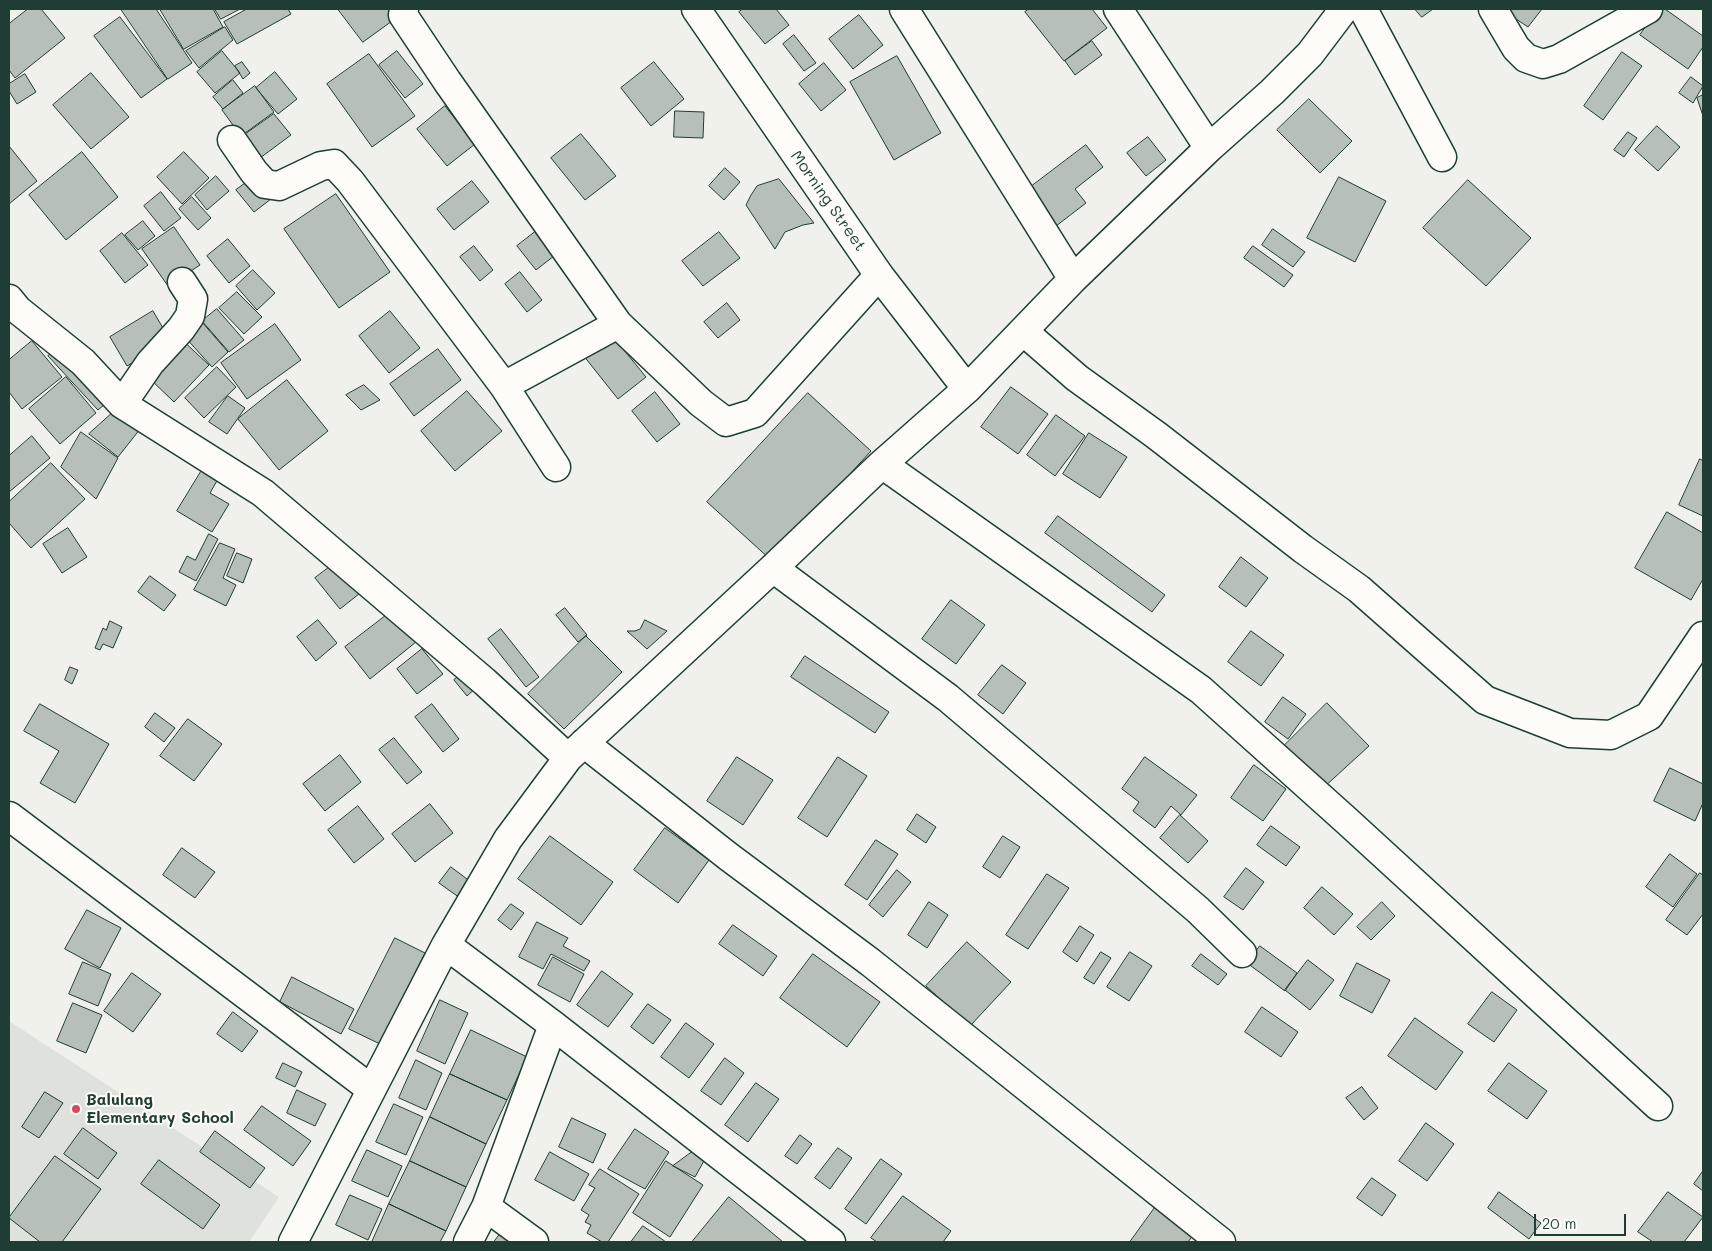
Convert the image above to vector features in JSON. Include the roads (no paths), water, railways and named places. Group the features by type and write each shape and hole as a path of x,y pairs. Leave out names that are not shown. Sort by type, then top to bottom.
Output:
{"street":[{"path":"404,9 403,15 447,81 618,324 702,403 726,422 755,413 879,275"},
{"name":"Morning Street","path":"696,9 879,275 967,389"},
{"path":"904,9 1073,279"},
{"path":"1118,9 1208,148"},
{"path":"293,1242 370,1089 446,945 508,839 576,751 882,464 967,389 1073,279 1208,148 1272,92 1310,54 1344,9"},
{"path":"1363,9 1442,156"},
{"path":"1493,9 1516,48 1526,58 1543,64 1559,59 1648,9"},
{"path":"232,140 254,172 265,184 279,186 321,166 334,164 350,181 504,386 556,467"},
{"path":"122,404 150,363 172,341 190,316 192,299 182,282"},
{"path":"12,308 83,362 122,404 263,493 485,682 576,751 729,856 870,962 1221,1242"},
{"path":"504,386 618,324"},
{"path":"1023,332 1077,378 1156,435 1303,549 1359,589 1485,700 1570,732 1611,735 1649,716 1703,636"},
{"path":"882,464 1201,690 1658,1106"},
{"path":"773,568 948,698 1198,910 1242,953"},
{"path":"9,816 370,1089"},
{"path":"446,945 553,1025 831,1242"},
{"path":"468,1242 486,1207 553,1025"},
{"path":"486,1207 534,1242"}],"place":[{"name":"Balulang Elementary School","path":"76,1109"}]}
